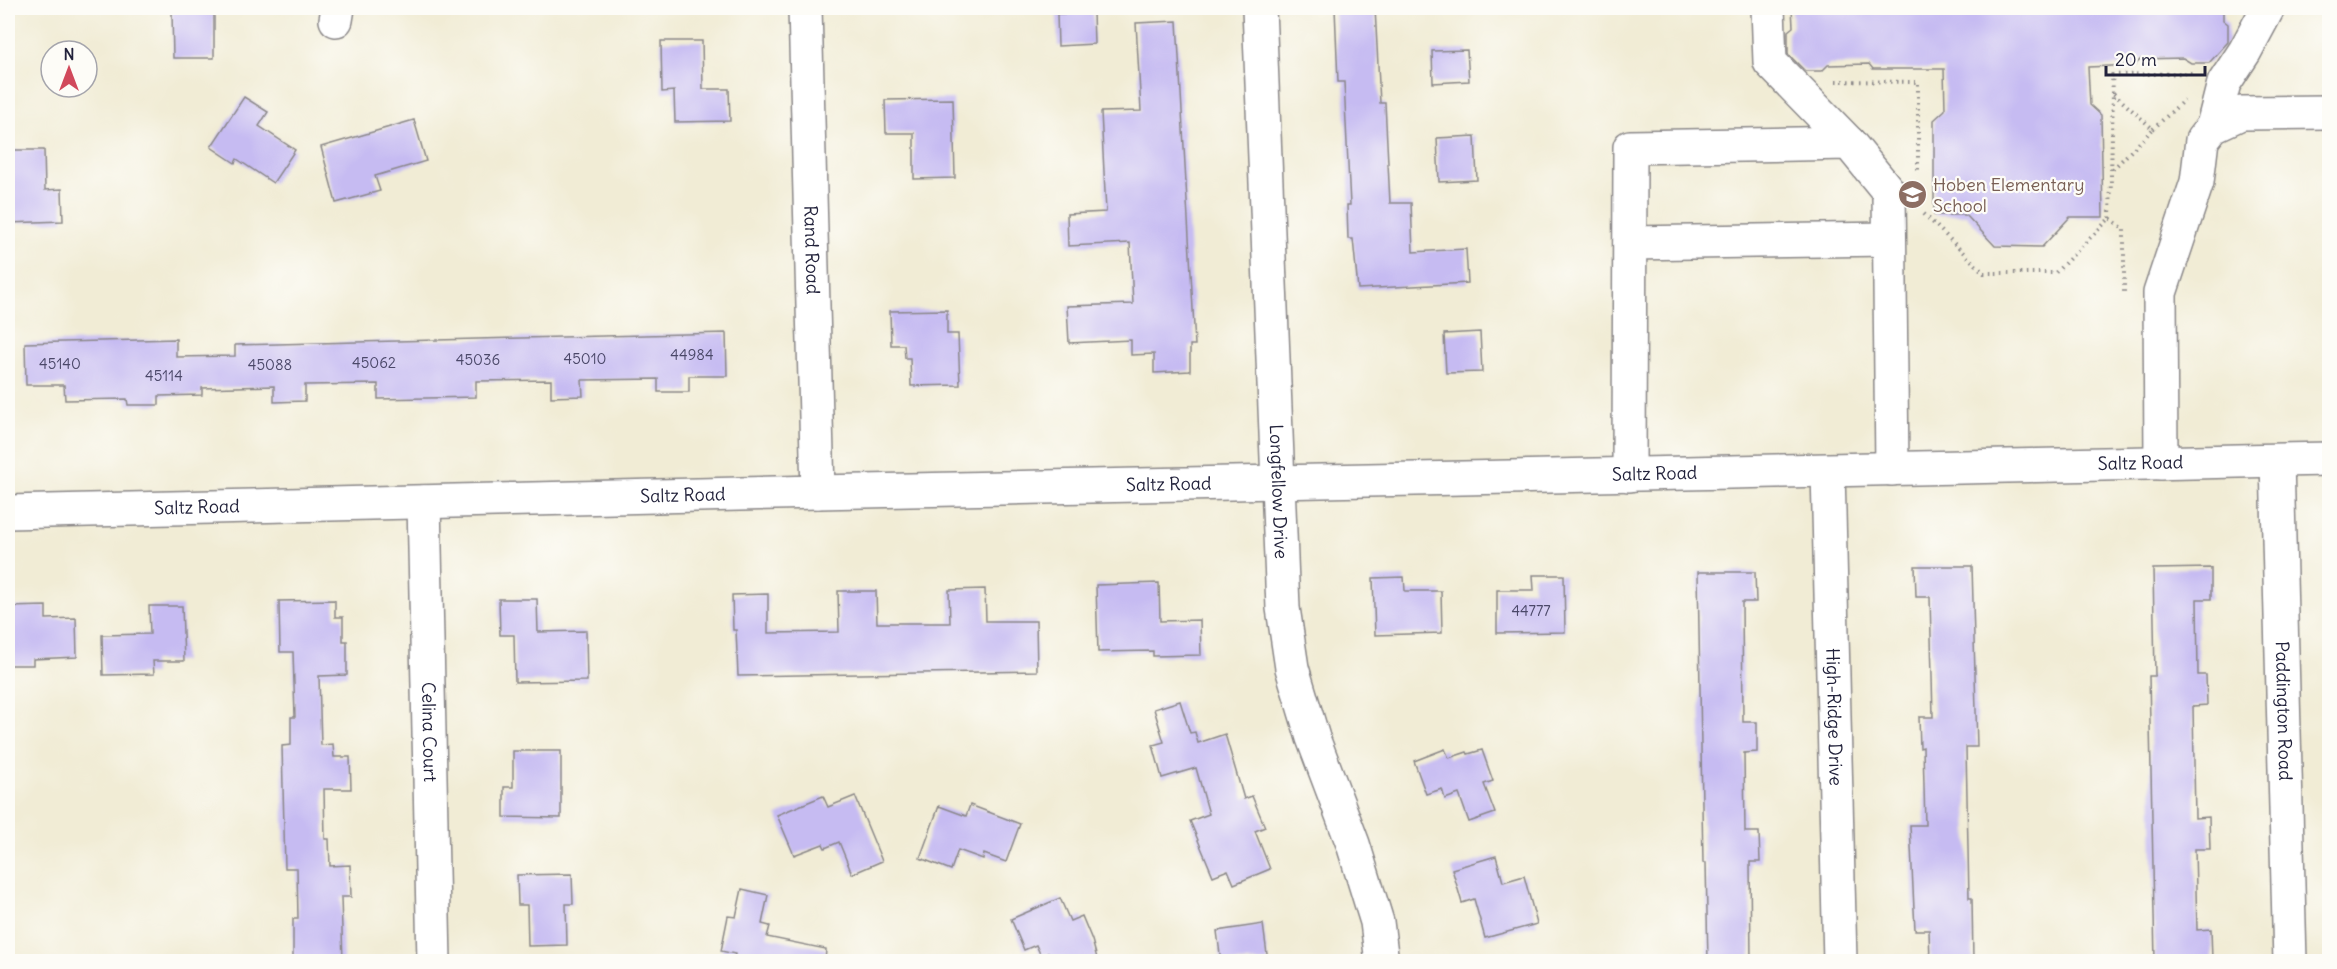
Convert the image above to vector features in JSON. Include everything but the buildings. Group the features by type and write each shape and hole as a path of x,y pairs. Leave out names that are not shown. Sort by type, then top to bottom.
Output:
{"street":[{"name":"Rand Road","path":"805,8 818,492"},
{"name":"Longfellow Drive","path":"1259,8 1283,608 1292,668 1313,738 1353,844 1377,922 1382,962"},
{"path":"1768,8 1770,62 1849,143 1889,192 1892,469"},
{"path":"2161,463 2160,293 2197,182 2202,140 2212,126 2224,83 2245,51 2268,8"},
{"path":"2212,126 2241,113 2330,112"},
{"path":"1629,475 1630,147 1849,143"},
{"path":"1630,243 1889,239"},
{"name":"Saltz Road","path":"8,512 2330,459"},
{"name":"Paddington Road","path":"2277,460 2290,962"},
{"name":"High-Ridge Drive","path":"1828,471 1840,962"},
{"name":"Celina Court","path":"424,502 434,962"}],"path":[{"path":"1918,208 1984,273 2055,273 2109,218 2112,75 2194,73 2194,82"},
{"path":"2113,93 2152,129"},
{"path":"2111,171 2186,98"},
{"path":"2109,218 2124,229 2124,298"}],"place":[{"name":"Hoben Elementary School","path":"1912,195"}]}
